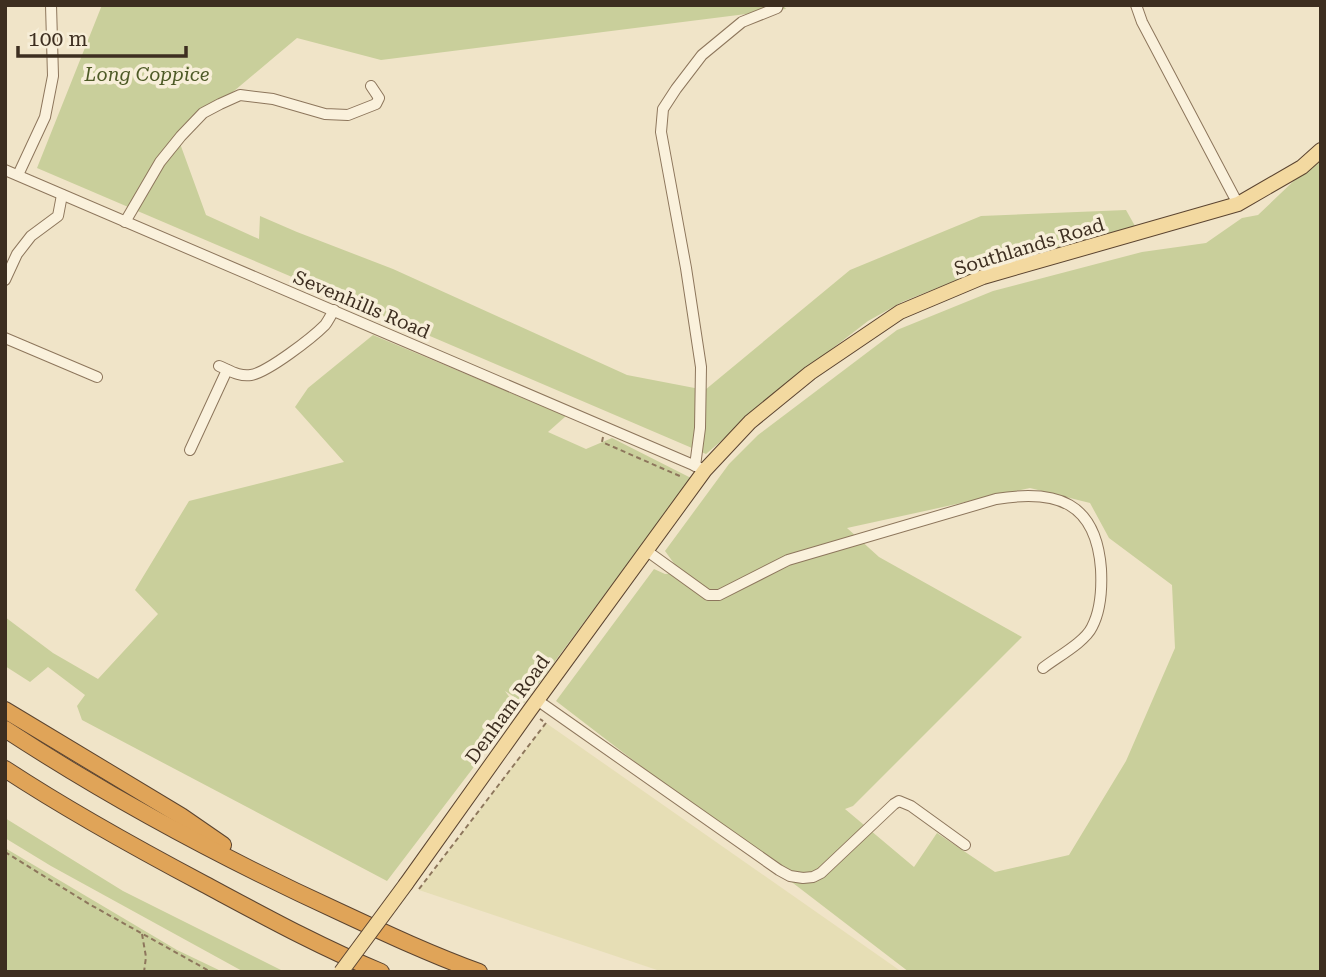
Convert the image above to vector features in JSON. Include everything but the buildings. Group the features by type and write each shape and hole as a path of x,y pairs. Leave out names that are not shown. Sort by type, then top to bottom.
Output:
{"highway":[{"path":"5,710 181,816 278,883"},
{"path":"5,727 45,755 171,828 278,883 435,956 480,972"},
{"path":"5,769 52,800 197,881 281,926 381,972"}],"main road":[{"name":"Southlands Road","path":"700,468 750,422 810,373 900,312 984,277 1238,204 1302,167 1321,150"},
{"name":"Denham Road","path":"341,972 647,551 700,468"}],"street":[{"path":"18,175 46,117 53,76 51,5"},
{"path":"700,468 701,367 661,132 663,109 702,55 742,22 777,8 778,5"},
{"path":"1136,5 1142,22 1238,204"},
{"path":"125,222 160,162 203,113 240,95 273,99 325,114 348,115 376,104 379,98 371,86"},
{"name":"Sevenhills Road","path":"5,170 700,468"},
{"path":"5,280 17,254 31,236 58,216 62,194"},
{"path":"190,450 223,368 240,375 252,375 265,369 283,359 325,324 334,310"},
{"path":"5,338 97,377"},
{"path":"647,551 708,595 719,595 788,559 996,499 1014,496 1057,499 1072,505 1093,530 1100,553 1100,600 1092,628 1081,640 1043,668"},
{"path":"537,700 790,876 803,878 821,873 899,801 911,806 965,845"}],"path":[{"path":"5,852 89,904 211,972"},
{"path":"141,933 146,957 144,972"}],"shaded area":[{"path":"546,723 902,972 663,972 419,890"}],"green space":[{"name":"Long Coppice","path":"102,5 783,5 786,9 381,60 297,38 178,138 206,215 259,239 260,216 393,269 627,375 705,390 850,270 981,216 1126,210 1135,226 994,265 902,302 868,321 798,375 706,454 37,168"},
{"path":"1321,155 1321,972 909,972 556,701 654,569 665,574 681,573 665,551 729,464 758,435 897,330 993,291 1142,252 1206,243 1242,218 1258,215","holes":["1030,488 1090,503 1109,538 1172,585 1175,648 1126,761 1069,855 995,872 937,833 914,867 845,809 853,806 1022,637 879,557 847,528"]},
{"path":"373,335 566,416 548,432 586,449 612,438 691,478 524,703 505,691 518,709 387,881 82,720 77,706 85,695 48,667 30,682 5,666 5,617 53,653 98,679 158,614 135,590 189,501 344,462 295,407 308,388"},
{"path":"5,818 123,891 285,972 244,972 51,866 5,838"},
{"path":"5,848 177,950 223,972 5,972"}]}
